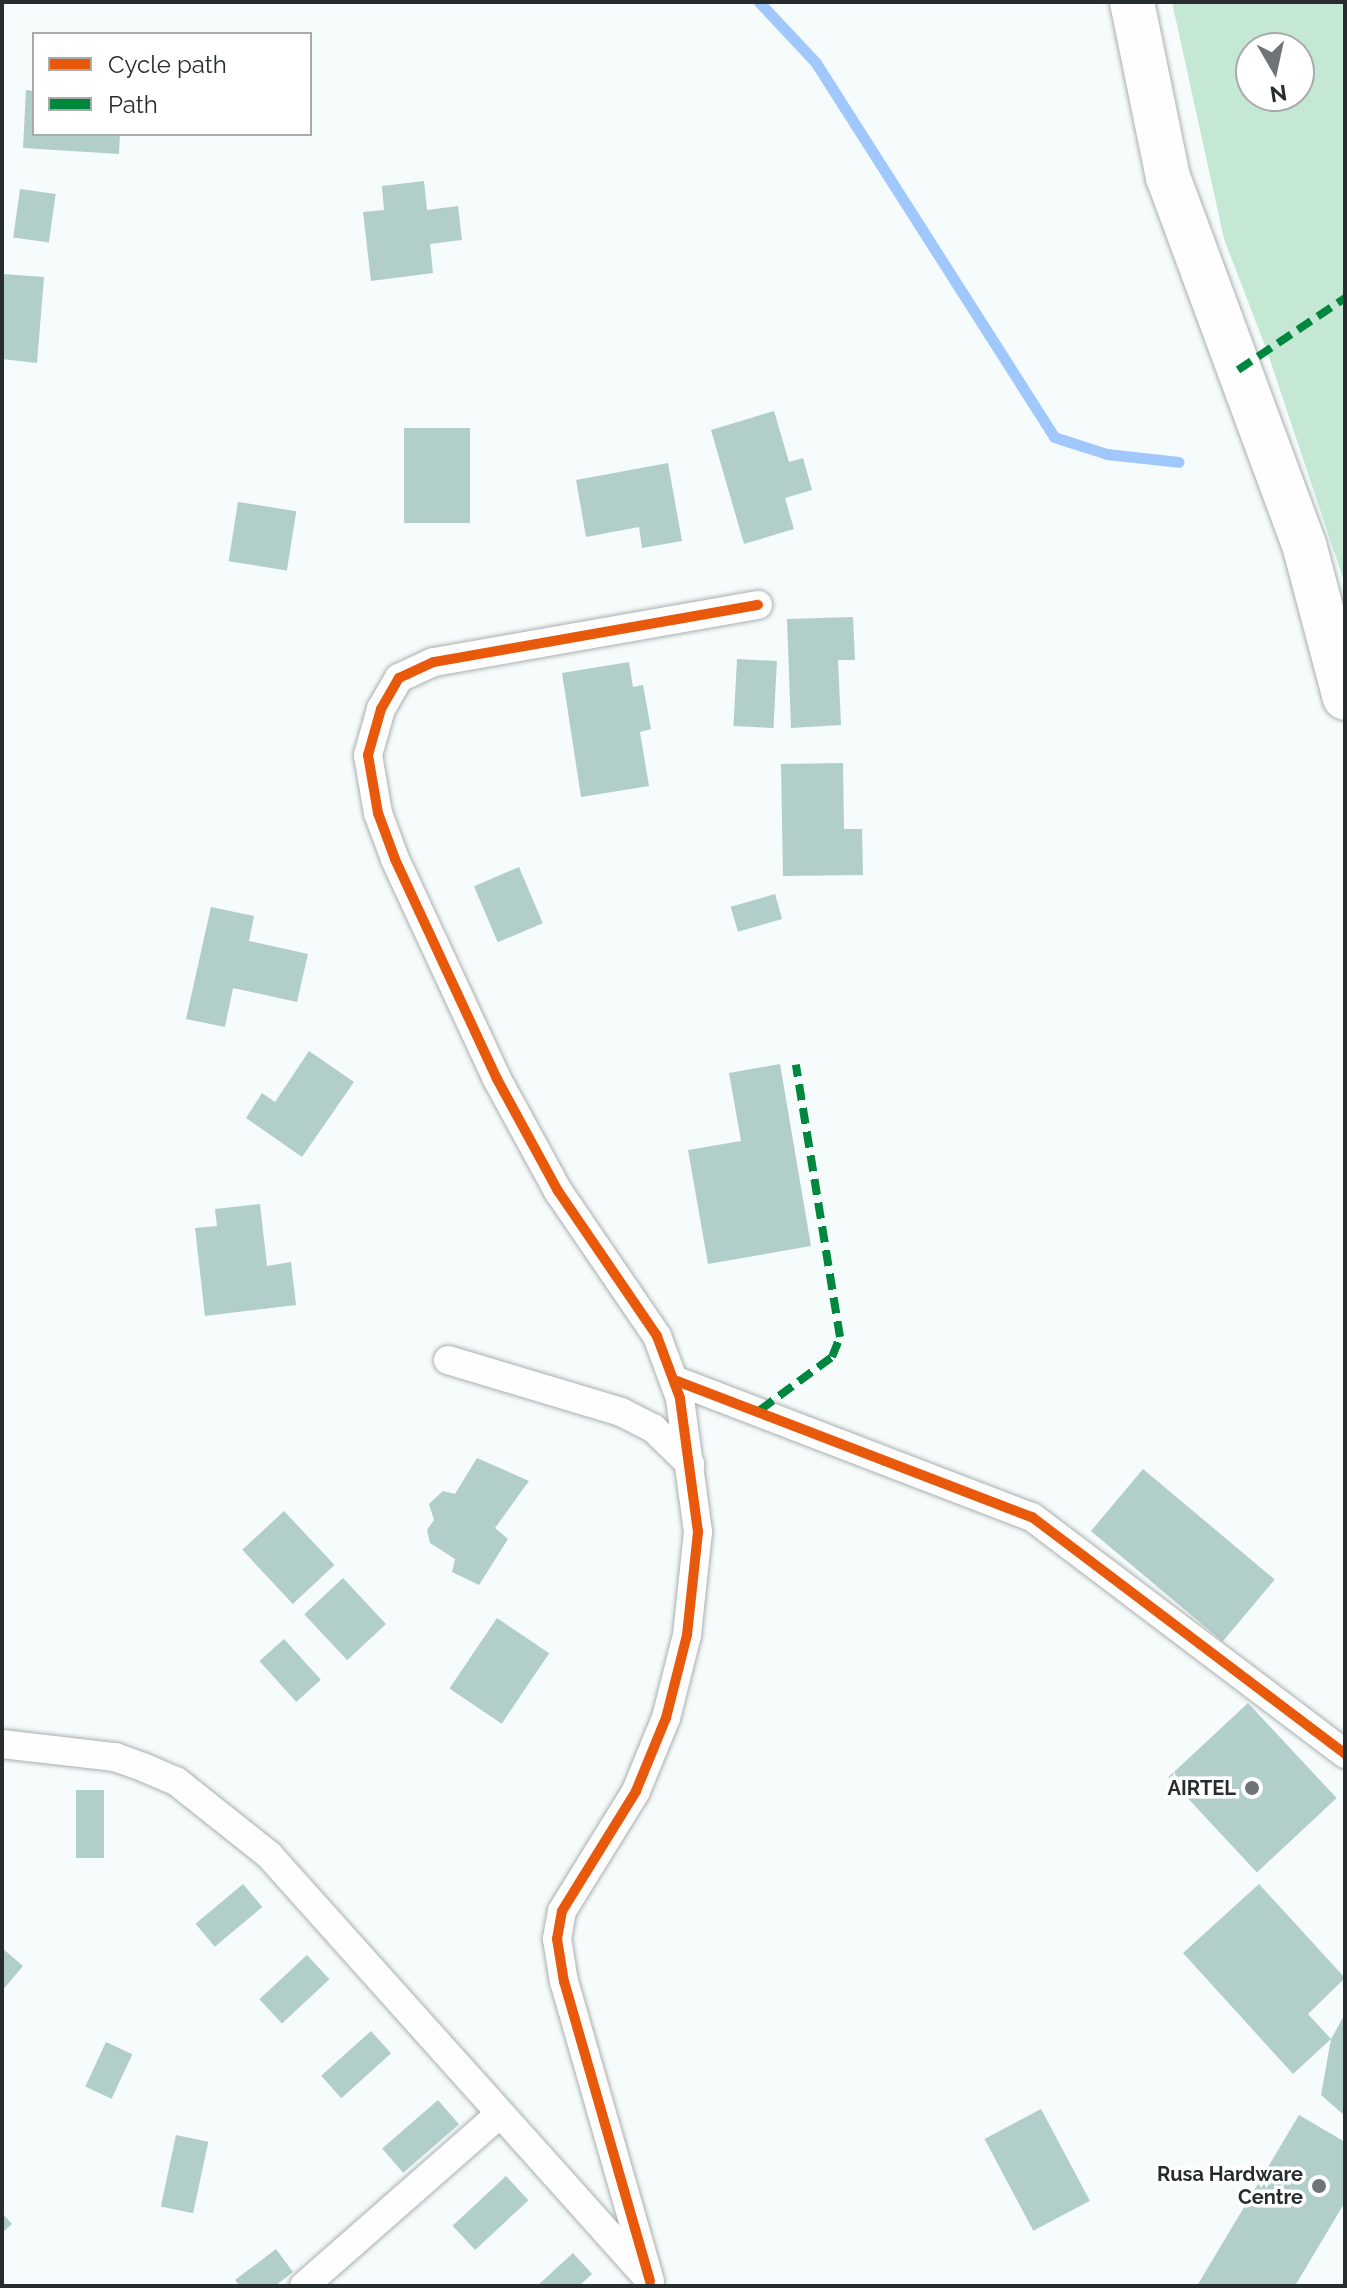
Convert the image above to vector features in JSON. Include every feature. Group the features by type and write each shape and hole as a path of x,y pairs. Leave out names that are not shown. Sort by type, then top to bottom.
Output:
{"highway":[{"path":"1132,2 1168,177 1305,548 1345,698"}],"street":[{"path":"652,2283 564,1982 557,1939 562,1911 636,1791 666,1718 687,1635 697,1547 690,1464 679,1390 657,1336 558,1191 497,1079 395,859 378,813 368,755 381,709 399,678 434,662 758,605"},
{"path":"448,1360 634,1419 653,1428 690,1464"},
{"path":"634,1419 679,1390"},
{"path":"679,1390 1032,1517 1345,1754"},
{"path":"2,1744 115,1757 176,1781 269,1855 652,2283"},
{"path":"304,2286 500,2114"}],"green space":[{"path":"1172,2 1345,2 1345,584 1267,351 1224,239"}],"building":[{"path":"26,90 32,91 32,136 120,136 119,154 23,148"},
{"path":"424,181 427,210 458,206 462,240 430,244 433,273 371,281 363,212 384,210 382,186"},
{"path":"20,189 56,194 49,243 13,238"},
{"path":"2,274 44,277 37,363 2,359"},
{"path":"774,411 789,462 803,458 812,490 785,498 794,529 744,544 711,430"},
{"path":"404,428 470,428 470,523 404,523"},
{"path":"668,463 682,541 642,548 639,527 586,537 576,480"},
{"path":"238,502 296,511 287,570 229,561"},
{"path":"853,617 855,660 838,660 841,725 791,728 787,619"},
{"path":"737,659 777,661 773,728 733,726"},
{"path":"629,662 633,687 643,685 651,729 640,732 649,786 581,797 562,673"},
{"path":"843,763 844,829 862,829 863,875 783,876 781,764"},
{"path":"519,867 543,923 498,942 474,886"},
{"path":"775,894 782,919 738,932 731,907"},
{"path":"211,907 254,916 249,941 308,954 297,1002 233,988 225,1027 186,1019"},
{"path":"309,1051 354,1082 302,1157 246,1118 262,1093 275,1102"},
{"path":"780,1064 811,1246 708,1264 688,1150 741,1141 729,1073"},
{"path":"260,1204 267,1266 291,1262 296,1305 205,1316 195,1228 217,1226 215,1209"},
{"path":"477,1458 529,1481 495,1528 508,1539 479,1585 452,1572 455,1559 430,1543 427,1530 434,1520 429,1504 443,1491 455,1494"},
{"path":"1143,1469 1275,1580 1223,1642 1091,1531"},
{"path":"284,1511 334,1565 293,1604 242,1550"},
{"path":"343,1578 386,1624 347,1660 304,1614"},
{"path":"497,1618 549,1653 502,1724 449,1688"},
{"path":"284,1639 321,1680 296,1702 259,1661"},
{"name":"AIRTEL","path":"1248,1703 1337,1798 1257,1872 1168,1777"},
{"path":"76,1790 104,1790 104,1858 76,1858"},
{"path":"243,1884 262,1907 215,1947 196,1924"},
{"path":"1259,1884 1345,1978 1308,2014 1331,2039 1293,2074 1183,1953"},
{"path":"2,1948 23,1966 2,1991"},
{"path":"307,1955 330,1979 282,2023 259,1999"},
{"path":"1345,2014 1345,2116 1321,2095 1331,2039"},
{"path":"371,2031 391,2053 341,2098 321,2076"},
{"path":"106,2042 132,2054 112,2099 85,2086"},
{"path":"438,2100 459,2124 403,2173 382,2149"},
{"path":"1041,2109 1090,2201 1033,2231 984,2139"},
{"path":"1299,2115 1345,2142 1345,2202 1295,2286 1197,2286"},
{"path":"176,2135 208,2142 193,2213 161,2206"},
{"path":"506,2176 529,2200 475,2250 453,2226"},
{"path":"2,2213 12,2224 2,2233"},
{"path":"276,2249 293,2272 275,2286 240,2286 235,2280"},
{"path":"573,2253 592,2274 579,2286 537,2286"}],"waterway":[{"path":"759,2 816,63 1054,437 1107,454 1179,462"}],"marked path":[{"path":"1238,370 1345,298"},
{"path":"760,1410 832,1357 840,1337 796,1065"}],"cycle path":[{"path":"650,2281 564,1982 557,1939 562,1911 636,1791 666,1718 687,1635 698,1532 680,1398 657,1336 558,1191 497,1079 395,859 378,813 368,755 381,709 399,678 434,662 758,605"},
{"path":"677,1381 1032,1517 1345,1754"}],"place":[{"name":"AIRTEL","path":"1252,1788"},
{"name":"Rusa Hardware Centre","path":"1319,2186"}]}
